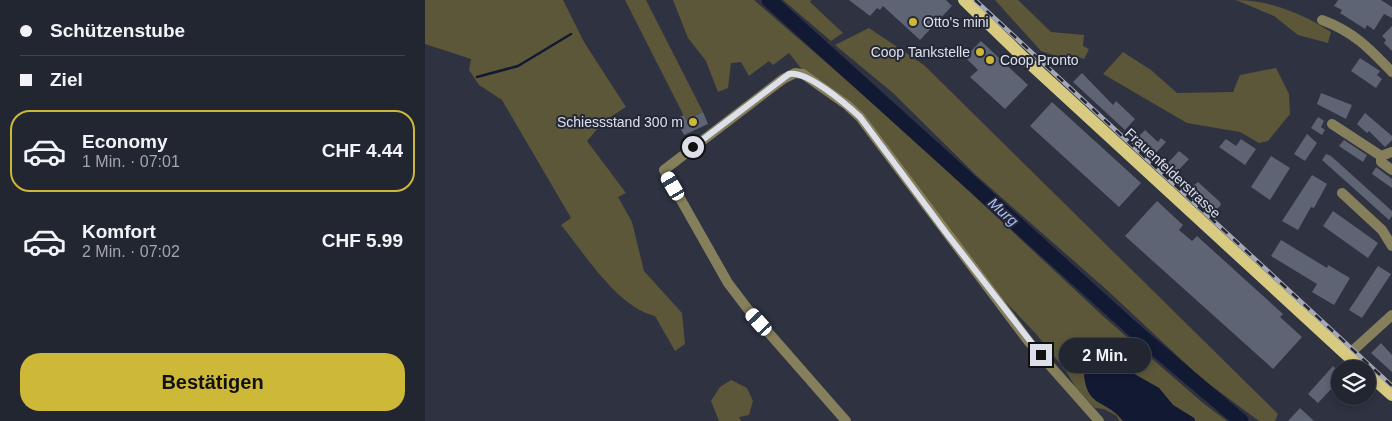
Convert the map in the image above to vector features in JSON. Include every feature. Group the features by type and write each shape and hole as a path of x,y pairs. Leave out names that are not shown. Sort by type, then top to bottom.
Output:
{"main road":[{"name":"Frauenfelderstrasse","path":"964,0 1024,58 1353,360"},
{"path":"1376,382 1392,396"}],"street":[{"path":"1322,20 1344,28 1361,40 1392,72"},
{"path":"846,421 747,308 728,283 664,170 789,74 795,73 803,74 847,105 860,117 1029,342 1099,421"},
{"path":"1333,124 1381,156"},
{"path":"1381,156 1392,152"},
{"path":"1381,156 1381,162 1392,170"},
{"path":"1342,192 1382,230 1392,246"},
{"path":"1348,355 1392,315"}],"shaded area":[{"path":"425,0 563,0 584,42 626,107 604,121 587,141 626,193 618,197 632,222 644,271 682,313 685,344 675,351 655,316 641,311 615,291 561,225 571,218 502,100 479,85 469,70 471,59 425,44"},
{"path":"625,0 646,0 703,112 686,120"},
{"path":"673,0 754,0 897,124 1104,317 1203,403 1227,421 1195,421 1194,418 1173,405 1159,388 1113,362 1098,360 1084,375 1096,401 1115,411 1123,421 1119,421 1117,416 1104,409 1095,408 1076,388 1066,371 1036,334 978,273 877,134 800,67 789,53 773,65 769,61 749,76 741,62 731,63 728,88 718,92 706,61 688,38"},
{"path":"783,0 811,0 810,2 843,33 831,41"},
{"path":"995,0 1018,0 1051,32 1084,35 1083,46 1089,49 1084,59 1074,56 1070,61 1041,51"},
{"path":"1236,0 1273,5 1309,19 1331,32 1328,43 1298,35 1274,16"},
{"path":"869,28 924,65 1278,414 1275,421 1259,421 1201,378 1107,290 977,176 893,93 835,45"},
{"path":"1123,52 1151,70 1177,93 1233,92 1240,75 1276,68 1289,94 1290,114 1268,141 1259,143 1240,132 1187,123 1103,74"},
{"path":"731,380 747,388 753,401 749,415 739,417 741,421 719,421 711,401 720,387"}],"water":[{"path":"1098,360 1113,362 1159,388 1173,405 1194,418 1195,421 1123,421 1117,414 1093,398 1086,386 1084,375"}],"building":[{"path":"849,0 946,0 952,6 920,40 883,6 880,10 877,8 870,16"},
{"path":"1338,0 1381,0 1392,7 1392,18 1384,14 1374,30 1367,25 1365,29 1340,13 1342,10 1334,6"},
{"path":"1392,26 1392,51 1384,43 1386,40 1382,36"},
{"path":"981,41 1028,85 1005,109 970,77 978,70 965,57"},
{"path":"1360,58 1380,71 1377,75 1382,79 1376,88 1351,71"},
{"path":"1082,73 1113,105 1116,101 1135,119 1125,130 1073,82"},
{"path":"1321,93 1352,105 1346,119 1317,104"},
{"path":"1052,102 1141,183 1119,207 1030,126"},
{"name":"Schiessstand 300 m","path":"703,112 708,124 684,135 676,119 684,115 686,120"},
{"path":"1365,113 1392,136 1392,140 1385,147 1369,131 1367,133 1357,124"},
{"path":"1318,117 1324,121 1321,127 1325,130 1322,135 1311,128"},
{"path":"1145,130 1158,142 1161,138 1166,142 1153,156 1135,140"},
{"path":"1307,134 1317,143 1305,161 1294,154"},
{"path":"1226,139 1236,146 1241,139 1256,149 1245,165 1219,147"},
{"path":"1344,140 1367,155 1363,162 1339,146"},
{"path":"1179,151 1189,159 1175,174 1166,165"},
{"path":"1326,154 1331,156 1392,211 1392,216 1389,220 1322,160"},
{"path":"1271,156 1290,168 1270,200 1251,187"},
{"path":"1376,167 1392,179 1392,188 1372,174"},
{"path":"1312,175 1327,184 1314,208 1311,207 1298,230 1282,221"},
{"path":"1198,182 1220,202 1221,205 1216,210 1214,208 1212,210 1197,196 1198,191 1193,186"},
{"path":"1157,201 1183,225 1179,230 1192,241 1197,236 1283,314 1280,317 1302,337 1273,369 1125,236"},
{"path":"1333,211 1378,243 1368,258 1323,226"},
{"path":"1281,240 1327,268 1328,265 1350,278 1334,305 1312,292 1317,284 1271,256"},
{"path":"1378,266 1391,274 1362,318 1349,310"},
{"path":"1381,343 1392,355 1392,372 1371,353"},
{"path":"1331,368 1331,389 1318,403 1308,394"},
{"path":"1300,408 1314,421 1288,421"}],"waterway":[{"name":"Murg","path":"769,0 1135,331 1241,421"},
{"path":"477,77 518,66 571,34"}],"railway":[{"path":"975,0 1392,386"}],"place":[{"name":"Otto's mini","path":"913,22"},
{"name":"Coop Tankstelle","path":"980,52"},
{"name":"Coop Pronto","path":"990,60"},
{"name":"Schiessstand 300 m","path":"693,122"}],"route":[{"path":"693,147 789,74 803,74 847,105 860,117 1029,342 1041,355"}]}
